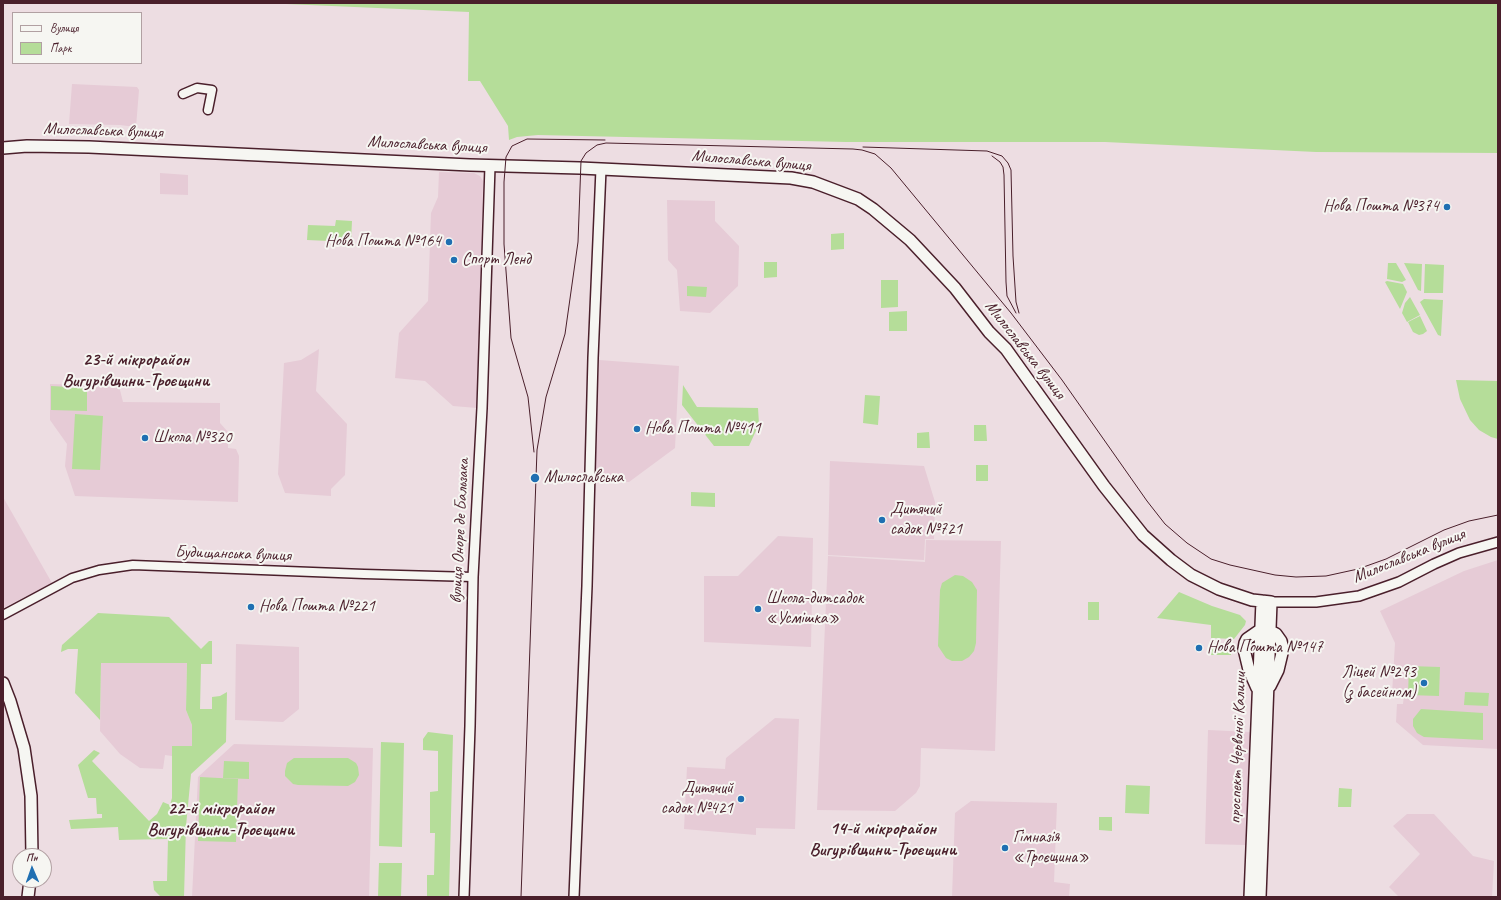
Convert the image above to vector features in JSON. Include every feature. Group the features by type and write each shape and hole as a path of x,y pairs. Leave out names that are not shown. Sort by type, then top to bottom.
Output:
{"main road":[{"name":"Милославська вулиця","path":"3,148 27,146 74,146 490,166 601,169 791,178 813,182 858,199 873,209 910,240 954,288 989,332 1006,350 1104,486 1143,535 1171,560 1190,574 1219,589 1252,600 1266,601"},
{"name":"проспект Червоної Калини","path":"1260,897 1266,601"},
{"path":"1265,631 1276,634 1281,641 1283,649 1278,670 1263,690 1249,670 1244,649 1245,643 1248,639 1265,631"},
{"path":"3,683 24,748 31,796 32,848"},
{"name":"проспект Червоної Калини","path":"1250,897 1263,690"}],"street":[{"path":"183,94 197,88 212,90 208,110"},
{"name":"вулиця Оноре де Бальзака","path":"464,897 473,577 482,408 490,166"},
{"path":"574,897 601,169"},
{"name":"Милославська вулиця","path":"1266,601 1316,602 1358,596 1399,582 1459,553 1498,542"},
{"name":"Будищанська вулиця","path":"3,615 72,578 99,570 133,565 473,577"}],"shaded area":[{"path":"72,84 137,87 139,90 136,127 120,125 69,124"},
{"path":"439,172 474,173 480,176 483,181 477,408 453,406 425,381 395,378 399,333 428,301 431,213 438,197"},
{"path":"160,173 188,175 188,195 160,194"},
{"path":"667,200 715,201 715,221 739,246 738,286 710,313 680,311 677,270 668,260"},
{"path":"319,349 316,391 347,424 345,475 331,489 331,496 285,493 278,474 284,363 301,360"},
{"path":"599,360 679,366 675,448 629,482 594,481"},
{"name":"Школа №320","path":"50,384 119,386 123,402 220,403 220,423 228,432 228,448 236,449 239,456 238,502 75,496 65,466 67,444 50,420"},
{"name":"Дитячий садок №721","path":"830,461 924,466 935,502 934,539 925,539 924,560 828,555"},
{"path":"3,497 52,583 3,608"},
{"name":"Школа-дитсадок «Усмішка»","path":"778,536 813,538 811,647 704,642 704,576 738,576"},
{"path":"926,540 1001,541 995,751 921,748 920,786 916,793 895,811 817,810 828,556 925,562"},
{"path":"1498,560 1498,749 1423,745 1396,722 1397,704 1403,704 1404,695 1392,694 1395,643 1380,611 1464,571"},
{"path":"236,644 299,647 299,709 283,722 235,720"},
{"path":"101,663 187,663 186,710 192,725 192,747 172,746 172,756 165,755 163,769 140,768 120,754 100,731"},
{"name":"Дитячий садок №421","path":"775,718 799,719 795,829 756,828 756,835 684,829 687,767 725,769 726,758"},
{"path":"1208,730 1251,732 1246,845 1205,844"},
{"path":"234,744 373,748 369,897 192,897 198,777"},
{"name":"Гімназія «Троєщина»","path":"971,801 1057,803 1054,882 1070,884 1069,897 952,897 955,813"},
{"path":"1407,814 1434,814 1473,856 1494,861 1492,897 1399,897 1389,887 1420,854 1393,826"}],"green space":[{"path":"263,3 1498,3 1498,153 1316,152 1105,142 846,142 538,135 517,137 509,140 508,126 480,81 468,81 469,12"},
{"path":"336,220 352,221 351,242 307,240 308,225 335,226"},
{"path":"844,233 844,249 831,250 831,234"},
{"path":"764,262 777,262 777,277 764,278"},
{"path":"1388,263 1396,263 1406,280 1402,282 1387,279"},
{"path":"1404,263 1422,264 1421,291 1418,290"},
{"path":"1425,264 1444,265 1443,293 1424,293"},
{"path":"881,280 898,280 898,307 881,308"},
{"path":"1387,281 1403,284 1407,292 1400,309 1385,282"},
{"path":"687,286 707,287 706,297 687,296"},
{"path":"1410,297 1420,315 1407,322 1402,313 1405,303"},
{"path":"1424,299 1443,300 1441,336 1438,335 1420,302"},
{"path":"907,311 907,331 889,331 889,312"},
{"path":"1420,316 1427,331 1419,335 1413,332 1408,322"},
{"path":"1456,380 1498,381 1498,439 1479,430 1470,420 1460,399"},
{"path":"683,385 697,407 758,408 759,424 749,446 714,446 682,405"},
{"path":"51,386 87,388 87,411 51,410"},
{"path":"865,395 880,396 878,425 863,423"},
{"path":"75,414 103,416 100,470 72,469"},
{"path":"974,425 986,425 987,441 974,441"},
{"path":"929,432 930,448 917,448 917,433"},
{"path":"976,465 988,465 988,481 976,481"},
{"path":"691,492 715,493 715,507 691,506"},
{"path":"955,575 963,576 972,582 977,590 976,643 974,651 969,657 962,661 952,661 946,658 938,646 940,590 942,583"},
{"path":"1179,592 1212,606 1240,615 1246,621 1245,625 1234,639 1211,638 1211,625 1157,618"},
{"path":"1088,602 1099,602 1099,620 1088,620"},
{"path":"98,613 169,617 201,649 209,641 212,641 212,664 201,664 200,709 212,709 212,697 220,696 227,692 226,742 191,774 186,826 184,897 161,897 154,890 153,881 167,881 168,839 119,840 118,827 71,829 69,820 102,818 102,814 97,814 96,798 88,798 78,765 94,750 100,753 92,761 149,821 157,814 163,802 170,805 172,798 172,746 192,746 192,725 186,710 187,663 101,663 100,720 75,693 78,649 68,649 61,652 62,645"},
{"path":"1212,644 1231,644 1231,655 1211,655"},
{"name":"Ліцей №293 (з басейном)","path":"1409,666 1440,667 1439,696 1408,695"},
{"path":"1465,692 1489,693 1488,706 1464,705"},
{"path":"1421,709 1483,713 1483,740 1424,737 1417,733 1413,726 1413,719"},
{"path":"428,732 453,735 449,897 427,897 427,875 434,875 435,833 430,833 430,792 438,791 438,751 423,750 423,739"},
{"path":"381,742 404,743 402,847 379,846"},
{"path":"294,758 348,758 356,763 359,775 355,782 348,786 293,784 285,776 285,771 287,763"},
{"path":"224,761 249,762 249,779 223,778"},
{"path":"200,777 238,779 236,842 198,841"},
{"path":"1126,785 1150,786 1149,814 1125,813"},
{"path":"1339,788 1352,789 1351,807 1338,807"},
{"path":"1099,817 1112,817 1112,831 1099,830"},
{"path":"379,863 402,863 401,897 378,897"}],"tram line":[{"path":"534,452 528,397 511,338 504,244 504,182 506,157 512,146 527,139 605,140"},
{"path":"521,897 537,450 546,397 565,334 578,242 581,161 586,153 597,145 606,143 853,149 875,154 891,168 1011,313 1062,380 1147,501 1165,524 1187,543 1211,559 1230,565 1275,575 1296,577 1326,576 1358,569 1386,559 1444,530 1469,521 1498,515"},
{"path":"863,147 987,151 1002,156 1008,163 1011,170 1013,256 1016,302 1019,313"},
{"path":"992,156 1000,162 1003,167 1007,296 1016,313"}],"place":[{"name":"Нова Пошта №374","path":"1447,207"},
{"name":"Нова Пошта №164","path":"449,242"},
{"name":"Спорт Ленд","path":"454,260"},
{"name":"Нова Пошта №411","path":"637,429"},
{"name":"Школа №320","path":"145,438"},
{"name":"Милославська","path":"535,478"},
{"name":"Дитячий садок №721","path":"882,520"},
{"name":"Нова Пошта №221","path":"251,607"},
{"name":"Школа-дитсадок «Усмішка»","path":"758,609"},
{"name":"Нова Пошта №147","path":"1199,648"},
{"name":"Ліцей №293 (з басейном)","path":"1424,683"},
{"name":"Дитячий садок №421","path":"741,799"},
{"name":"Гімназія «Троєщина»","path":"1005,848"}],"district":[{"name":"23-й мікрорайон Вигурівщини-Троєщини","path":"136,370"},
{"name":"22-й мікрорайон Вигурівщини-Троєщини","path":"221,819"},
{"name":"14-й мікрорайон Вигурівщини-Троєщини","path":"883,839"}]}
